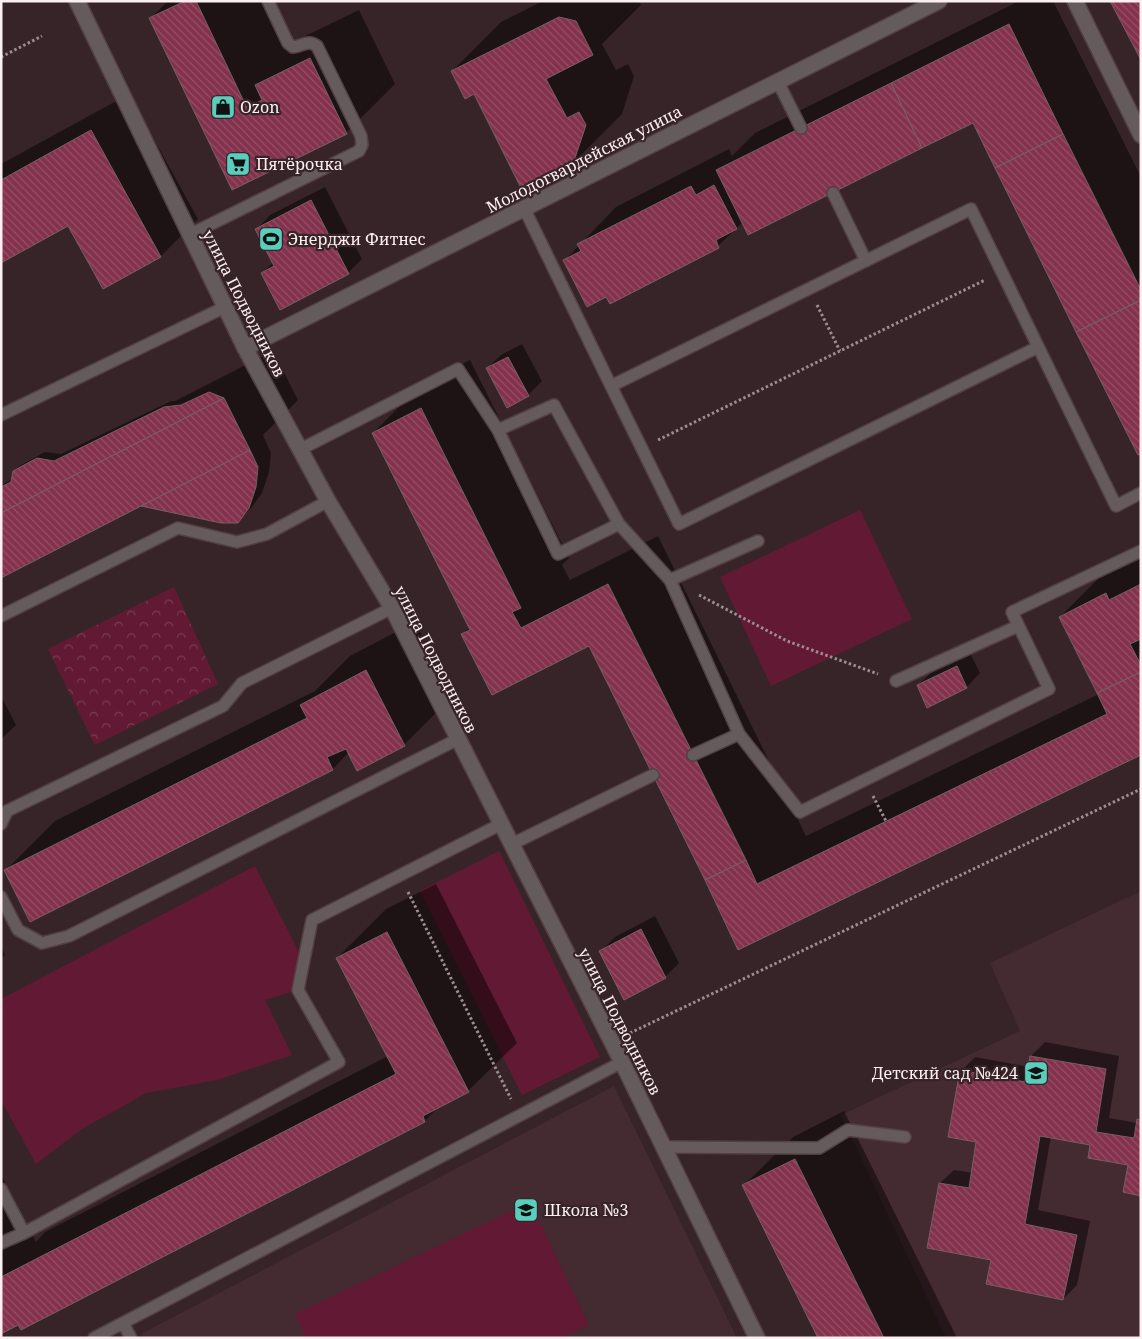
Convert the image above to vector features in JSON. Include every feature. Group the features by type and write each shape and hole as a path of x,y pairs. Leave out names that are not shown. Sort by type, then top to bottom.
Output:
{"street":[{"name":"улица Подводников","path":"76,1 245,348 328,500 392,608 622,1062 757,1338"},
{"name":"Молодогвардейская улица","path":"245,348 939,1"},
{"path":"1075,1 1141,135"}],"lane":[{"path":"189,235 359,151 362,145 361,136 318,46 313,42 307,42 293,47 288,43 268,1"},
{"path":"778,82 801,128"},
{"path":"833,193 866,261"},
{"path":"524,208 679,524 1038,347"},
{"path":"611,386 971,209 1116,506 1141,494"},
{"path":"1,415 225,307"},
{"path":"301,448 458,369 498,430 558,554 619,524"},
{"path":"498,430 554,405 619,524 670,580 738,734 800,812 1050,689 1012,612 1141,551"},
{"path":"1,616 178,528 237,542 267,534 328,500"},
{"path":"670,580 758,541"},
{"path":"1,824 4,808 223,706 242,683 392,608"},
{"path":"896,680 1018,626"},
{"path":"694,755 738,734"},
{"path":"1,897 18,930 42,943 69,936 458,739"},
{"path":"512,844 653,775"},
{"path":"1,1243 24,1233 339,1062 298,990 312,920 501,824"},
{"path":"94,1338 622,1062"},
{"path":"663,1147 819,1148 848,1130 906,1137"},
{"path":"1,1189 24,1233"},
{"path":"123,1323 130,1338"}],"path":[{"path":"1,57 42,36"},
{"path":"642,448 1001,272"},
{"path":"809,289 840,351"},
{"path":"670,580 787,641 896,680"},
{"path":"865,780 886,821"},
{"path":"611,1042 1141,789"},
{"path":"400,875 520,1116"}],"shaded area":[{"name":"Детский сад №424","path":"1141,891 1141,1338 946,1338 841,1115 1020,1031 990,963"},
{"name":"Школа №3","path":"614,1086 737,1338 143,1338 141,1334"}],"green space":[{"path":"860,510 912,619 771,686 720,577"},
{"path":"174,587 218,684 95,745 48,649"},
{"path":"499,851 600,1057 522,1095 420,891"},
{"path":"255,866 304,962 298,990 265,1000 292,1055 217,1080 146,1093 82,1129 36,1164 1,1100 1,999"},
{"path":"530,1202 589,1325 561,1338 306,1338 295,1314"}],"building":[{"path":"185,1 196,1 247,108 262,100 255,85 310,58 347,134 232,190 149,18"},
{"path":"1110,1 1141,1 1141,60"},
{"path":"559,17 576,21 593,55 546,79 567,118 579,112 586,125 573,164 522,190 474,94 465,99 451,71"},
{"path":"1009,24 1063,134 995,168 973,123 922,148 891,83"},
{"path":"891,83 922,148 748,235 716,170"},
{"path":"91,130 161,257 103,289 68,226 1,263 1,180"},
{"path":"1063,134 1141,290 1141,300 1076,332 995,168"},
{"path":"714,185 737,229 716,240 719,248 610,304 606,297 587,307 563,260 581,251 577,244 691,186 696,195"},
{"path":"311,200 349,274 280,310 261,273 274,266 255,229"},
{"path":"1141,300 1141,454 1138,455 1076,332"},
{"path":"508,357 529,396 507,408 486,368"},
{"path":"209,392 224,398 1,513 1,487 11,482 13,471 37,458 54,461 164,407 181,405"},
{"path":"224,398 250,450 1,578 1,513"},
{"path":"421,408 521,608 512,612 521,628 608,584 746,860 705,880 589,646 492,695 461,634 470,630 372,433"},
{"path":"250,450 258,467 256,487 249,508 238,523 221,523 141,506"},
{"path":"1141,584 1141,639 1130,644 1141,665 1141,672 1097,693 1059,617 1106,593 1109,600"},
{"path":"957,666 967,688 927,708 917,685"},
{"path":"366,670 405,746 357,771 346,749 327,757 333,770 30,922 4,870 307,718 300,705"},
{"path":"1141,672 1141,755 738,950 705,880 746,860 757,884 1107,714 1097,693"},
{"path":"641,929 666,978 624,1000 599,951"},
{"path":"387,932 469,1092 423,1116 425,1122 21,1330 18,1325 1,1334 1,1277 396,1074 336,958"},
{"path":"1030,1056 1106,1069 1096,1132 1134,1138 1137,1119 1141,1120 1141,1196 1123,1192 1128,1165 1088,1158 1090,1145 1040,1136 1025,1224 1077,1235 1063,1300 986,1284 991,1260 927,1248 939,1183 969,1188 976,1142 948,1137 960,1070 1026,1082"},
{"path":"795,1159 884,1338 818,1338 742,1185"}],"place":[{"name":"Ozon","path":"223,107"},
{"name":"Пятёрочка","path":"238,164"},
{"name":"Энерджи Фитнес","path":"271,239"},
{"name":"Детский сад №424","path":"1036,1073"},
{"name":"Школа №3","path":"526,1210"}]}
